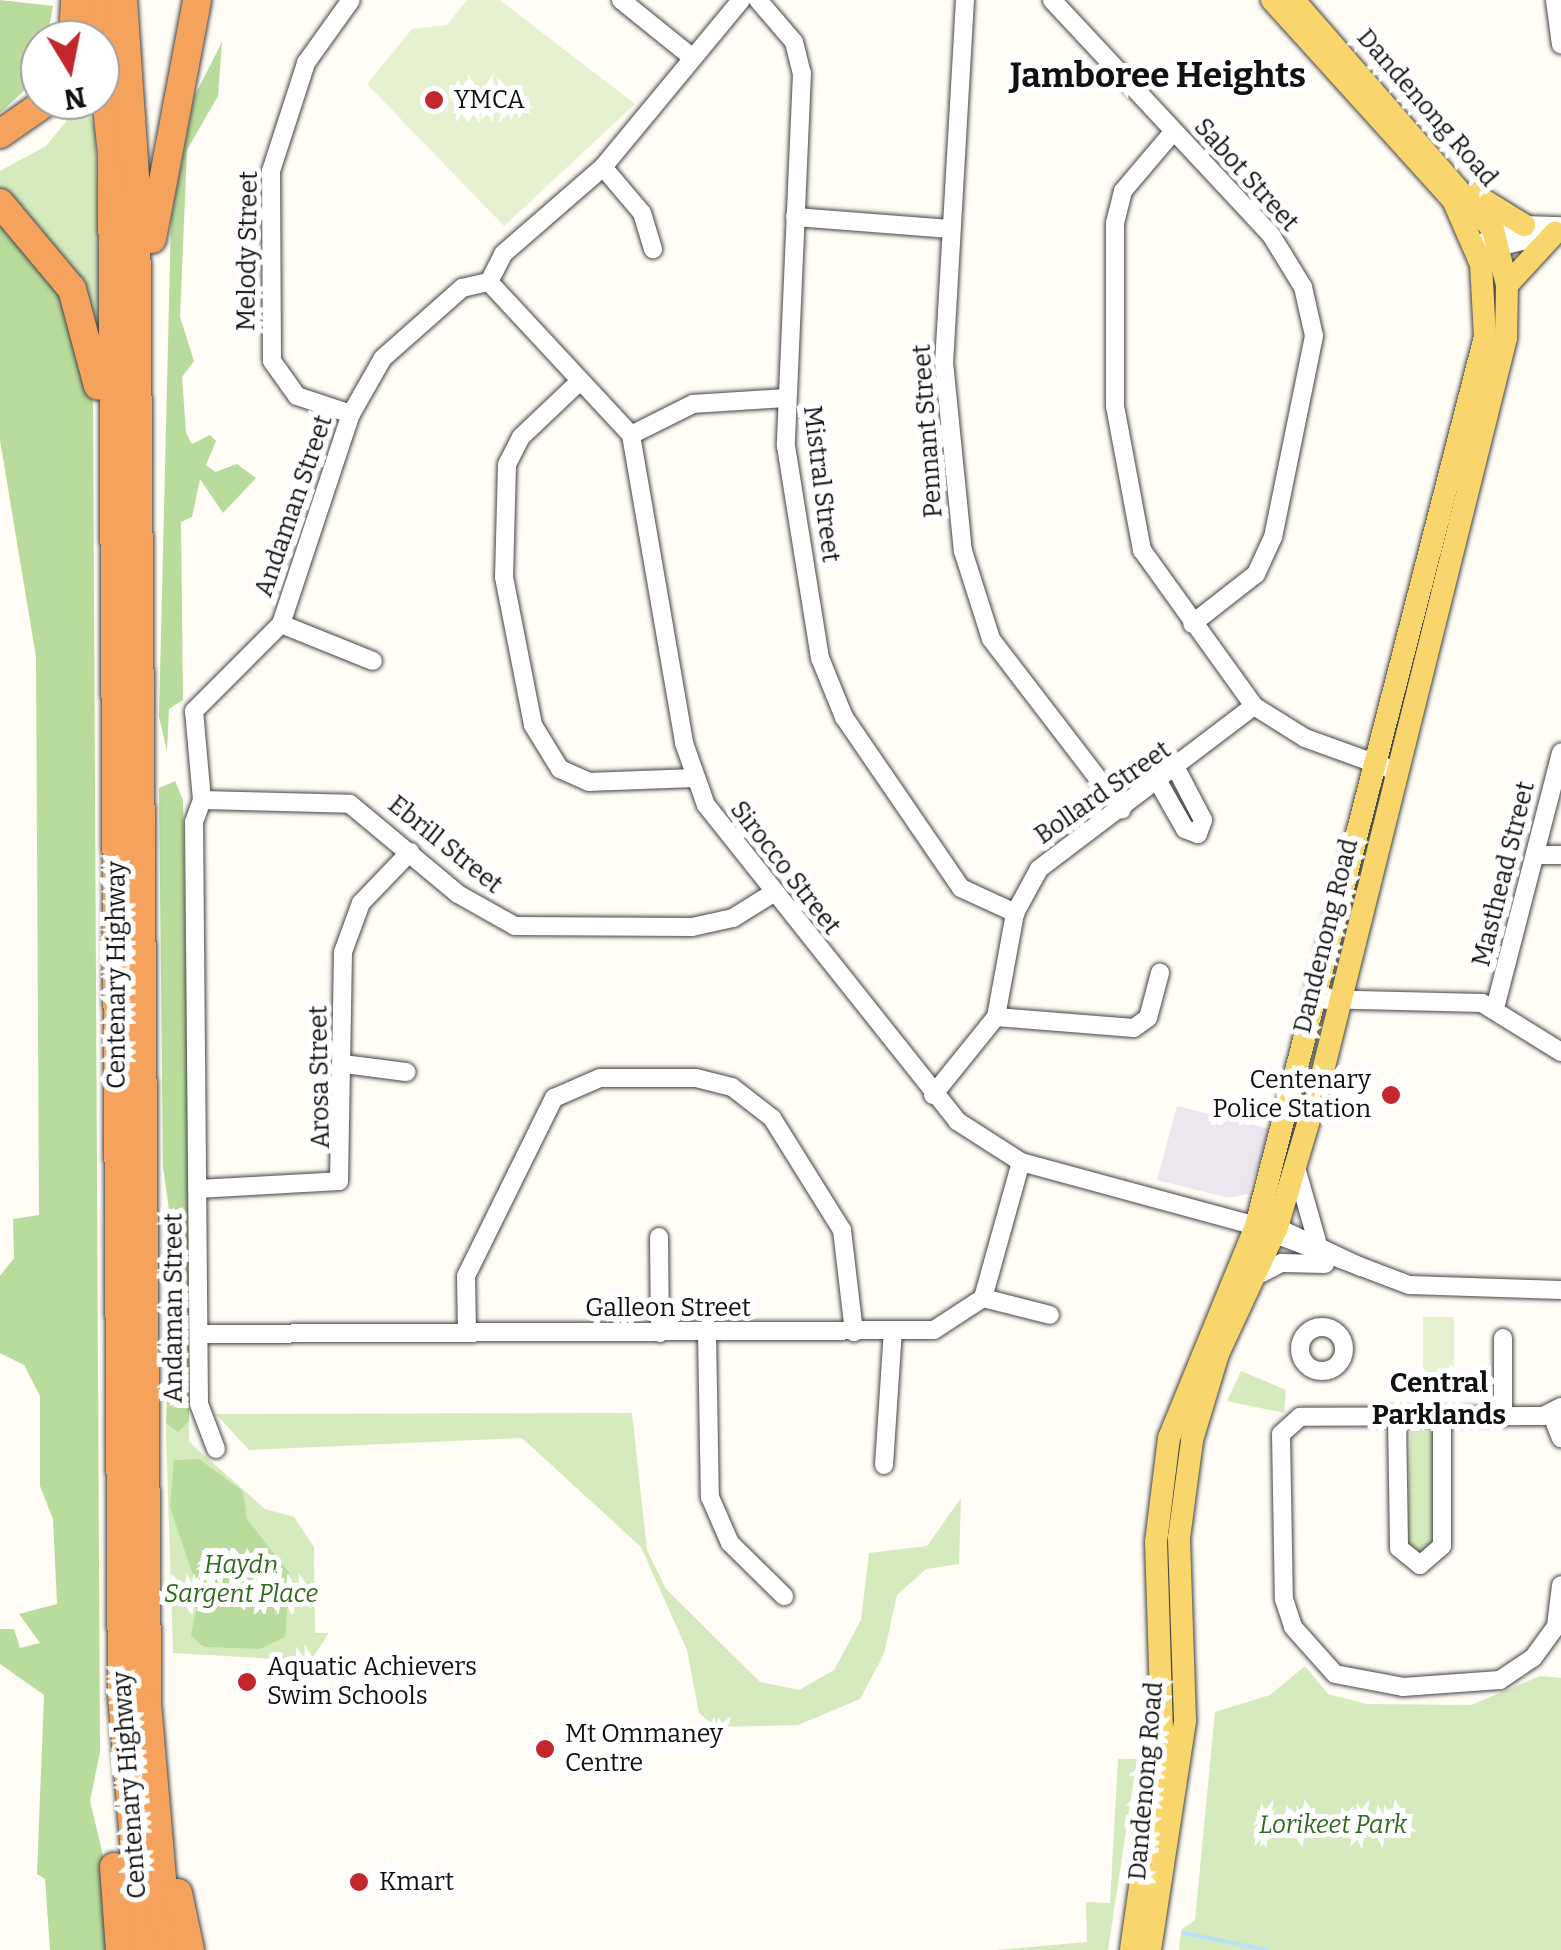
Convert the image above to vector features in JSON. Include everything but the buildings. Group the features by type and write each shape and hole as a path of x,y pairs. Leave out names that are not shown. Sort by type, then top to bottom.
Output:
{"highway":[{"name":"Centenary Highway","path":"96,0 112,156 124,1772 143,1950"},
{"name":"Centenary Highway","path":"123,0 137,396 147,1703 168,1950"},
{"path":"137,396 148,381 162,152 197,0"},
{"path":"0,204 50,254 86,323 104,531 116,549"},
{"path":"120,1950 109,1714 111,1637 122,1624"},
{"path":"147,1703 160,1731 190,1950"}],"main road":[{"name":"Dandenong Road","path":"1272,0 1490,244 1478,373 1386,768"},
{"name":"Dandenong Road","path":"1150,1950 1158,1918 1184,1720 1179,1538 1186,1466 1218,1354 1256,1276 1386,768 1506,338 1507,284 1467,190 1294,0"},
{"path":"1467,190 1524,225"},
{"path":"1507,284 1559,230"},
{"name":"Dandenong Road","path":"1132,1950 1162,1731 1156,1542 1169,1438 1269,1230 1295,1164 1331,1021 1327,997"},
{"path":"1158,1918 1162,1950"}],"street":[{"name":"Melody Street","path":"351,414 297,396 272,360 271,171 306,62 352,0"},
{"path":"621,0 688,54"},
{"name":"Andaman Street","path":"216,1449 200,1419 194,822 202,800 194,711 280,624 351,414 383,358 462,288 489,282 503,254 602,167 688,54 741,0"},
{"name":"Mistral Street","path":"758,0 794,42 802,73 785,398 820,658 844,717 962,888 1015,913"},
{"name":"Pennant Street","path":"964,0 944,362 963,551 991,638 1122,810"},
{"name":"Sabot Street","path":"1052,0 1272,235 1302,287 1314,336 1273,537 1256,574 1192,624"},
{"path":"1555,0 1561,45"},
{"path":"1174,132 1123,191 1110,334 1128,506 1142,550 1254,706 1305,738 1386,768"},
{"path":"602,167 642,213 653,249"},
{"path":"796,218 951,230"},
{"path":"1490,244 1524,225 1559,230"},
{"path":"1490,244 1559,230"},
{"path":"489,282 631,436 693,404 785,398"},
{"path":"580,381 520,437 507,464 504,577 533,724 560,769 589,782 693,778"},
{"name":"Sirocco Street","path":"631,436 693,778 770,895 933,1095 1021,1162 1269,1230"},
{"path":"280,624 373,661"},
{"name":"Bollard Street","path":"933,1095 996,1017 1015,913 1039,869 1178,772 1254,706"},
{"name":"Masthead Street","path":"1496,1008 1561,752"},
{"path":"1160,784 1184,829 1198,834 1203,820 1178,772"},
{"name":"Ebrill Street","path":"202,800 338,800 410,852 458,894 515,926 692,927 733,918 770,895"},
{"name":"Arosa Street","path":"198,1189 339,1182 350,923 410,852"},
{"path":"1536,855 1561,856"},
{"path":"996,1017 1121,1031 1148,1018 1160,973"},
{"path":"1327,997 1372,1004 1496,1008 1561,1052"},
{"path":"1331,1021 1372,1004"},
{"path":"344,1064 406,1072"},
{"path":"467,1333 466,1276 554,1098 600,1078 696,1078 732,1087 772,1118 842,1230 854,1332"},
{"path":"1021,1162 983,1298 1050,1315"},
{"path":"1295,1164 1317,1241"},
{"path":"1269,1230 1317,1241 1367,1272"},
{"path":"1269,1230 1336,1264 1437,1290 1561,1290"},
{"path":"659,1237 660,1332"},
{"path":"1256,1276 1282,1263 1336,1264"},
{"name":"Galleon Street","path":"199,1334 893,1331 956,1324 983,1298"},
{"path":"884,1465 893,1331"},
{"path":"1503,1332 1503,1416"},
{"path":"707,1333 710,1497 730,1543 784,1596"},
{"path":"1561,1438 1556,1411 1503,1416 1300,1417 1281,1434 1284,1599 1314,1656 1366,1684 1500,1680 1533,1658 1556,1626 1561,1585"},
{"path":"1397,1417 1398,1548 1420,1565 1442,1546 1442,1417"}],"shaded area":[{"path":"1177,1106 1270,1129 1248,1194 1229,1198 1157,1180"}],"green space":[{"path":"0,0 53,6 50,20 20,20 20,94 0,113"},
{"path":"467,0 500,0 635,104 504,226 367,84 412,29 447,25"},
{"path":"222,42 218,96 187,150 180,317 194,361 182,377 186,433 192,444 210,435 216,441 206,465 215,472 237,464 256,478 223,513 200,479 192,517 181,522 183,700 169,709 167,751 159,717 171,219 194,97"},
{"path":"67,120 92,120 95,129 101,348 78,283 38,225 0,195 0,171 46,146"},
{"path":"0,221 48,263 89,357 93,406 100,1752 90,1801 106,1868 110,1950 50,1950 45,1879 37,1874 44,1695 0,1664 0,1629 14,1629 20,1648 40,1643 19,1614 57,1604 53,1519 40,1486 40,1396 24,1365 0,1353 0,1276 14,1258 13,1219 39,1215 36,657 0,440"},
{"path":"175,781 183,800 189,1170 189,1421 178,1432 166,1423 173,1238 163,1166 159,788"},
{"name":"Haydn Sargent Place","path":"163,1166 189,1170 189,1442 265,1509 294,1517 314,1547 315,1633 329,1633 305,1669 293,1660 173,1653 166,1434 173,1238"},
{"path":"1423,1317 1454,1317 1454,1384 1423,1384"},
{"path":"1241,1371 1286,1390 1284,1413 1227,1401"},
{"path":"632,1413 647,1550 666,1589 760,1682 799,1690 834,1670 861,1620 869,1553 927,1546 961,1498 959,1564 926,1569 897,1595 884,1654 860,1699 798,1725 716,1727 699,1713 687,1650 641,1547 522,1438 249,1450 216,1414"},
{"path":"1411,1424 1434,1427 1437,1545 1425,1558 1407,1551"},
{"path":"199,1459 243,1491 247,1519 290,1574 285,1637 260,1649 204,1647 191,1636 199,1593 170,1507 174,1460"},
{"name":"Lorikeet Park","path":"1305,1666 1328,1694 1366,1704 1471,1705 1540,1676 1561,1678 1561,1950 1179,1950 1181,1930 1195,1920 1215,1712 1270,1695"},
{"path":"1118,1759 1137,1759 1108,1950 996,1950 1087,1942 1086,1902 1110,1903"}],"waterway":[{"path":"1184,1933 1267,1950"}],"place":[{"name":"YMCA","path":"434,100"},
{"name":"Centenary Police Station","path":"1391,1095"},
{"name":"Aquatic Achievers Swim Schools","path":"247,1682"},
{"name":"Mt Ommaney Centre","path":"545,1749"},
{"name":"Kmart","path":"359,1882"}],"district":[{"name":"Jamboree Heights","path":"1158,75"},
{"name":"Central Parklands","path":"1439,1399"}]}
